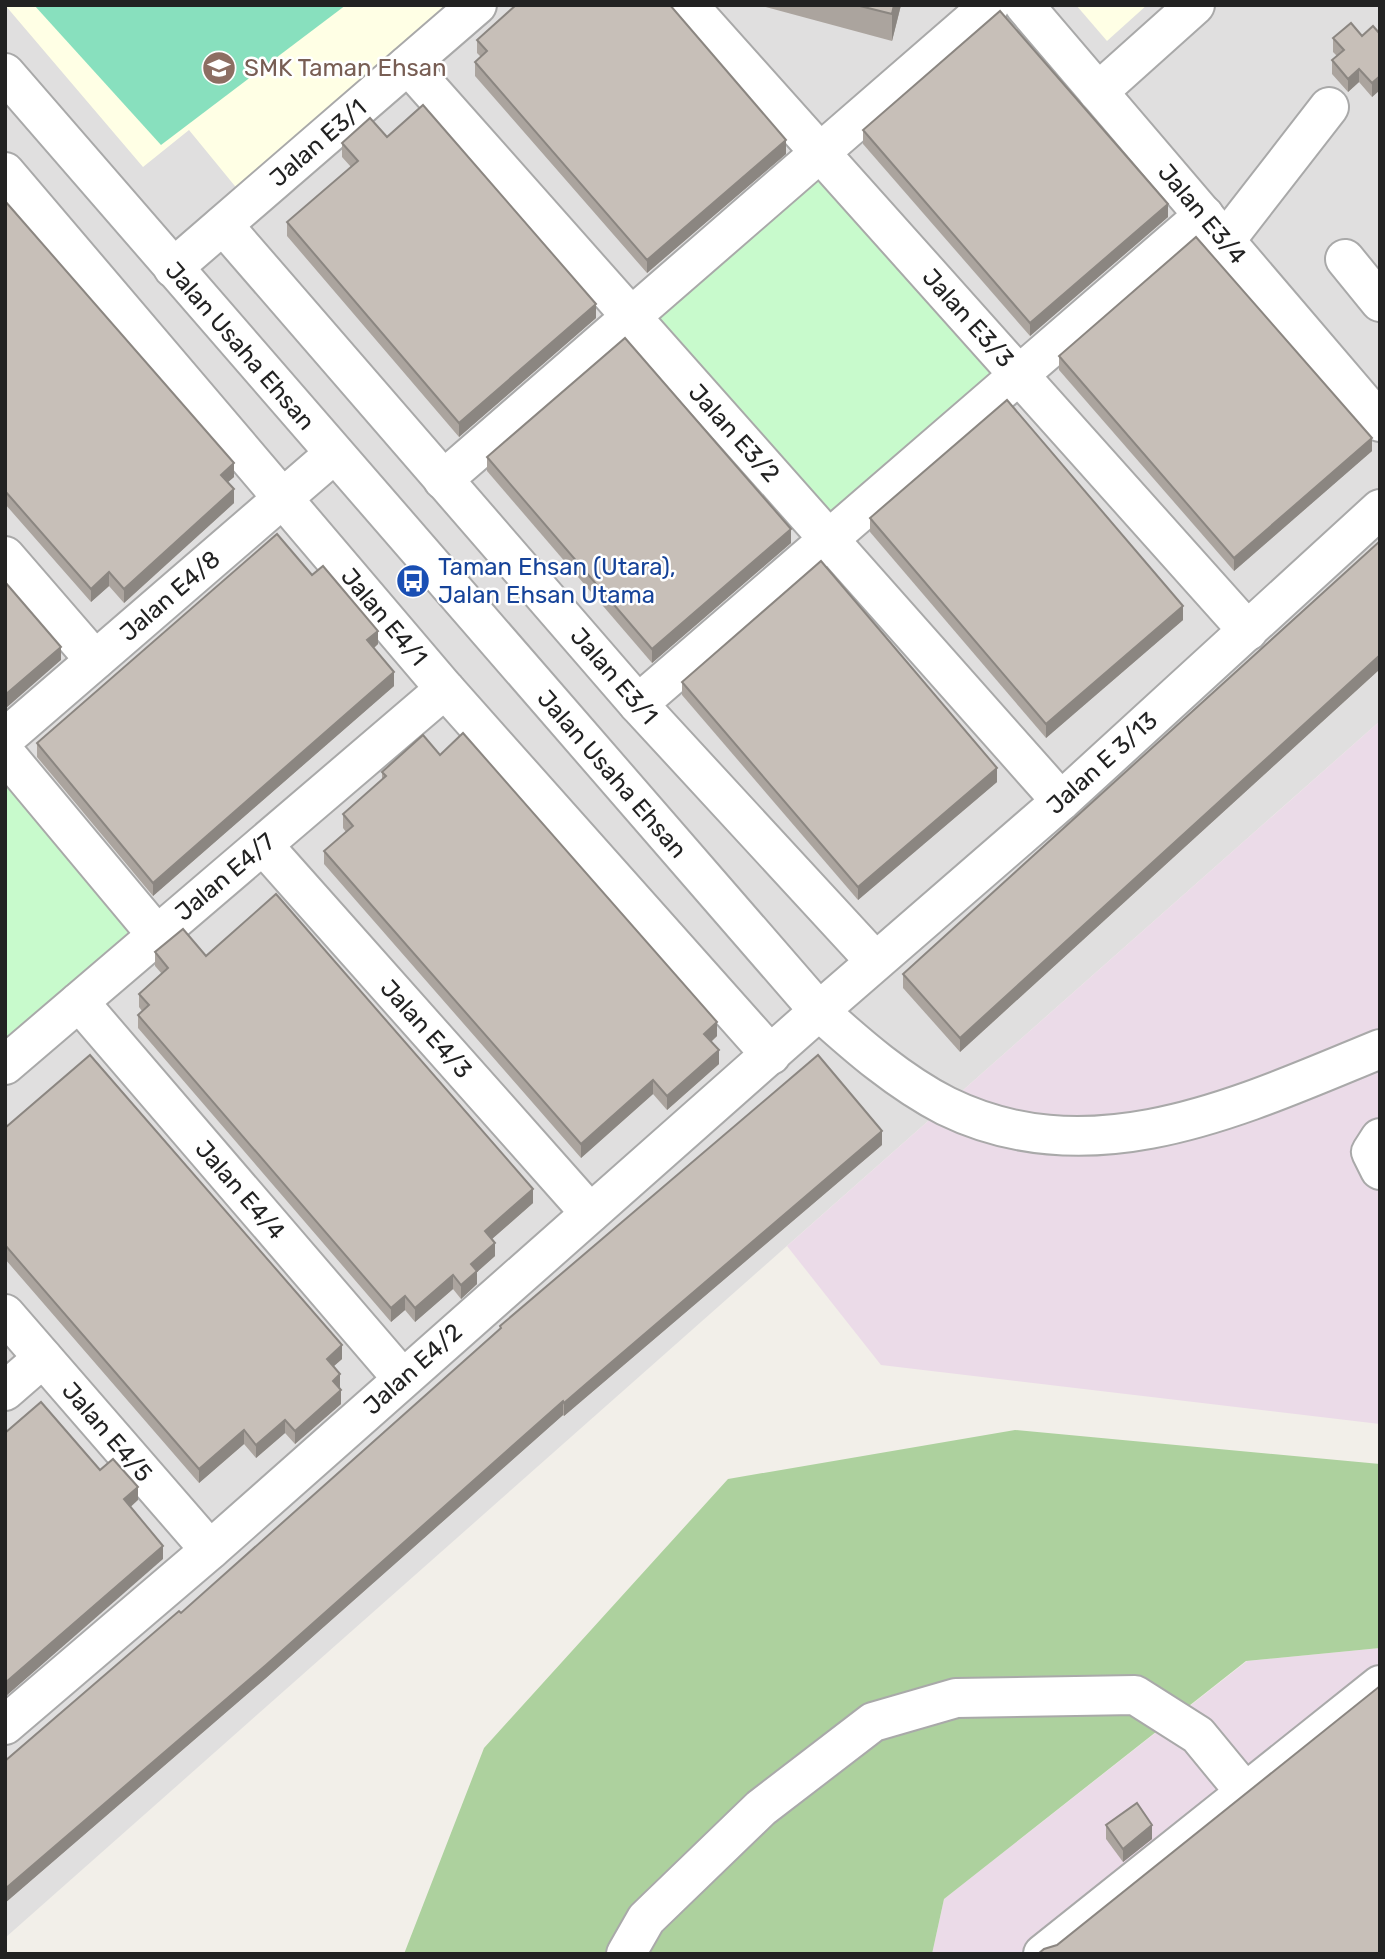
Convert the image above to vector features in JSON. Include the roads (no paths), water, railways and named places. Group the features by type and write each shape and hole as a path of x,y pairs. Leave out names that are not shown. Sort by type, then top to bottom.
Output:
{"street":[{"name":"Jalan E3/1","path":"173,268 477,5"},
{"path":"443,480 990,5"},
{"name":"Jalan E3/4","path":"1024,5 1214,228 1373,401"},
{"path":"1098,92 1195,5"},
{"name":"Jalan E3/3","path":"705,11 820,152 1248,631"},
{"name":"Jalan E3/2","path":"408,65 1061,800"},
{"name":"Jalan Usaha Ehsan","path":"5,74 819,1011 863,1051 946,1106 1004,1128 1067,1136 1106,1136 1141,1132 1199,1119 1380,1049"},
{"path":"638,705 1019,375 1214,228 1329,107"},
{"name":"Jalan E4/1","path":"5,172 445,689 771,1055"},
{"name":"Jalan E3/1","path":"223,225 638,705 875,961"},
{"path":"1345,259 1380,302"},
{"name":"Jalan E4/8","path":"5,738 334,454"},
{"name":"Jalan E 3/13","path":"819,1011 1061,800 1380,509"},
{"path":"5,556 95,660"},
{"name":"Jalan E4/7","path":"5,1065 445,689"},
{"path":"5,753 157,935"},
{"name":"Jalan E4/3","path":"263,845 590,1213"},
{"name":"Jalan E4/4","path":"79,1002 402,1378"},
{"name":"Jalan E4/2","path":"5,1725 210,1550 819,1011"},
{"path":"1380,1138 1371,1152 1380,1170"},
{"name":"Jalan E4/5","path":"5,1314 210,1550"},
{"path":"5,1391 43,1358"},
{"path":"1043,1954 1380,1685"},
{"path":"626,1954 646,1919 761,1808 873,1722 956,1698 1135,1695 1198,1735 1245,1792"}],"place":[{"name":"SMK Taman Ehsan","path":"219,68"},
{"name":"Taman Ehsan (Utara), Jalan Ehsan Utama","path":"413,581"}]}
